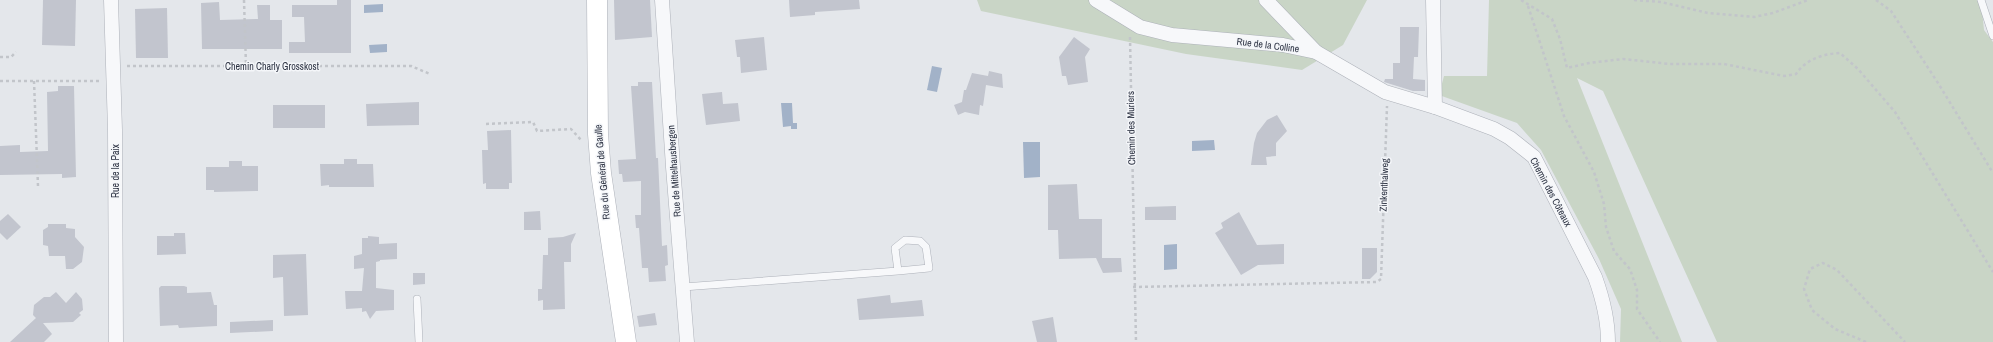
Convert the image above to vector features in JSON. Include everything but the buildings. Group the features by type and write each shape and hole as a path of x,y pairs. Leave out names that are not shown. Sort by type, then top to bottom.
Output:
{"street":[{"name":"Rue de la Paix","path":"111,0 115,130 116,342"},
{"name":"Rue du Général de Gaulle","path":"597,0 600,160 604,205 626,342"},
{"name":"Rue de Mittelhausbergen","path":"662,0 687,342"},
{"name":"Rue de la Colline","path":"1096,0 1140,27 1172,35 1283,45 1316,52 1385,92 1434,107"},
{"path":"1266,0 1316,52"},
{"path":"1433,0 1434,107"},
{"name":"Chemin des Côteaux","path":"1434,107 1494,129 1510,138 1534,157 1595,278 1603,298 1608,342"}],"lane":[{"path":"1981,0 1993,36"},
{"path":"683,286 898,271 929,268 926,247 920,241 906,240 895,248 898,271"},
{"path":"416,299 419,342"}],"path":[{"path":"244,0 246,66"},
{"path":"1521,0 1528,6 1552,19 1560,39 1566,68 1590,62 1624,59 1670,64 1724,64 1784,76 1796,74 1801,66 1822,54 1840,53 1858,69 1895,112 1993,272"},
{"path":"1634,0 1661,2 1708,14 1754,17 1773,13 1808,0"},
{"path":"1876,0 1891,11 1938,83 1993,173"},
{"path":"1528,6 1564,116 1594,172 1604,204 1606,227 1614,251 1630,268 1637,290 1637,309 1660,342"},
{"name":"Chemin des Muriers","path":"1130,20 1133,287 1136,342"},
{"path":"0,57 11,57 16,52"},
{"name":"Chemin Charly Grosskost","path":"113,66 411,66 430,74"},
{"path":"0,81 113,81"},
{"path":"34,81 38,186"},
{"name":"Zinkenthalweg","path":"1133,287 1377,282 1381,279 1387,102 1385,92"},
{"path":"486,124 533,122 537,132 571,129 600,160"},
{"path":"1866,342 1835,329 1812,310 1804,289 1810,269 1823,263 1837,270 1906,342"}],"green space":[{"path":"977,0 1367,0 1343,45 1302,70 1186,54 981,11"},
{"path":"1489,0 1981,0 1984,30 1993,42 1993,342 1717,342 1603,91 1577,78 1682,342 1620,342 1621,309 1599,259 1541,150 1517,123 1439,95 1444,76 1487,76"}],"water":[{"path":"383,4 383,12 364,13 364,5"},
{"path":"387,44 387,52 370,53 369,45"},
{"path":"932,66 942,68 937,92 927,90"},
{"path":"781,103 792,103 793,123 797,123 797,129 791,129 791,126 783,127"},
{"path":"1214,140 1215,150 1192,151 1192,141"},
{"path":"1023,142 1040,142 1040,177 1024,178"},
{"path":"1177,244 1177,269 1164,270 1164,245"}]}
